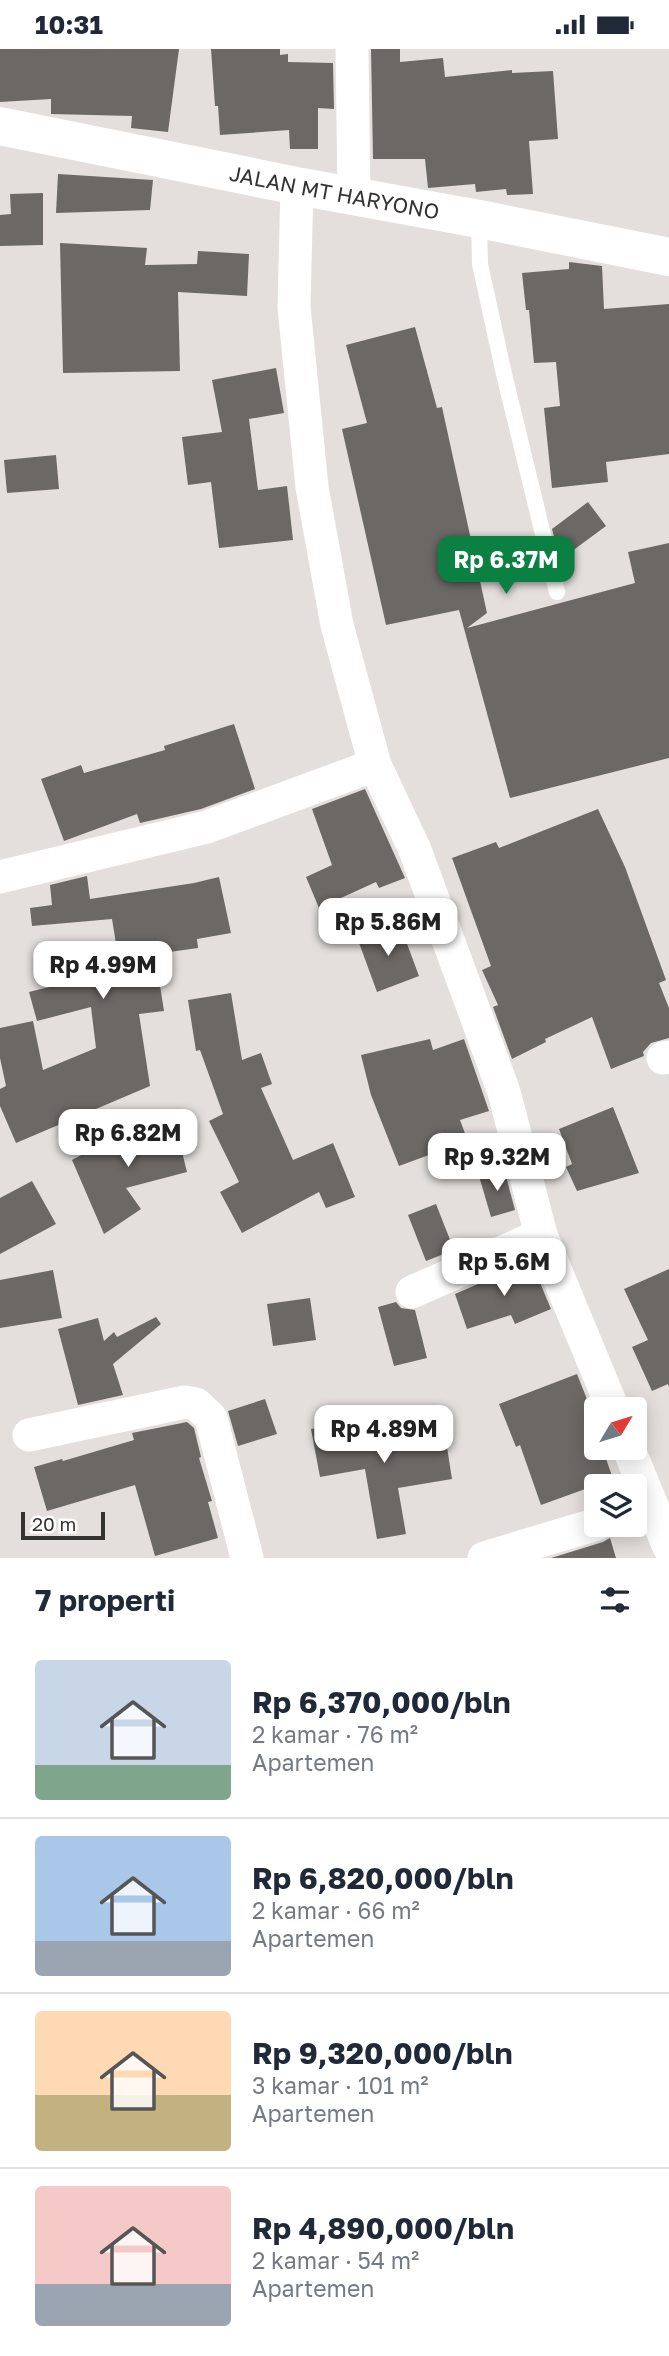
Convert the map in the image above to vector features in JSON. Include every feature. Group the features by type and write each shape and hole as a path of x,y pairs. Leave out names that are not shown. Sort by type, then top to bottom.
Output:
{"main road":[{"name":"JALAN MT HARYONO","path":"0,126 669,257"}],"street":[{"path":"352,49 354,197"},
{"path":"297,186 294,307 312,487 337,625 375,765 415,850 504,1092 541,1235 607,1397"},
{"path":"0,877 207,827 375,765"},
{"path":"412,1292 541,1235"},
{"path":"29,1435 185,1402 196,1404 211,1418 247,1558"},
{"path":"633,1460 658,1525"},
{"path":"484,1558 584,1528"}],"lane":[{"path":"479,219 480,264 557,592"}],"building":[{"path":"0,49 179,49 168,132 131,128 132,116 51,114 51,99 0,102"},
{"path":"211,49 280,49 280,55 288,54 288,62 333,63 334,109 318,108 318,149 290,149 289,130 220,135"},
{"path":"371,49 400,49 400,62 443,58 445,77 512,70 512,73 553,71 558,139 529,141 533,194 507,195 506,189 476,192 475,184 428,188 425,159 373,159"},
{"path":"58,174 153,180 150,210 56,213"},
{"path":"43,193 43,245 0,246 0,215 11,214 10,194"},
{"path":"60,243 147,248 145,265 197,264 198,251 249,254 247,296 178,292 180,371 63,373"},
{"path":"569,262 602,266 604,309 669,304 669,454 606,462 608,482 552,488 544,408 560,406 556,362 534,363 522,273 569,269"},
{"path":"415,327 437,408 442,407 487,613 467,628 635,583 628,552 669,543 669,758 510,798 459,610 386,625 342,429 367,423 346,345"},
{"path":"276,368 284,413 249,419 258,490 287,486 293,540 219,548 211,482 188,485 182,437 222,432 212,380"},
{"path":"56,455 59,489 7,493 4,460"},
{"path":"588,502 606,526 564,557 557,548 552,529"},
{"path":"234,724 255,789 201,809 140,823 137,814 64,841 41,779 81,765 84,773 165,750 164,746"},
{"path":"365,789 405,878 379,888 376,882 319,908 306,877 332,865 312,809"},
{"path":"598,809 625,867 666,980 659,983 669,1008 669,1038 651,1043 643,1052 644,1056 611,1069 592,1017 545,1039 546,1042 512,1059 493,1007 498,1005 482,970 491,966 452,858 496,842 499,848"},
{"path":"87,876 90,899 219,877 231,933 197,939 198,948 155,954 164,1011 139,1014 150,1086 16,1143 0,1106 0,1089 6,1086 0,1058 0,1028 33,1021 43,1070 96,1048 91,1007 37,1021 29,992 77,980 79,987 122,981 112,919 32,926 30,908 52,905 50,885"},
{"path":"400,925 419,976 377,992 358,940"},
{"path":"231,993 242,1060 261,1053 272,1084 261,1088 293,1160 333,1143 355,1197 326,1208 319,1192 242,1233 220,1192 239,1182 209,1121 223,1114 200,1050 196,1051 188,1000"},
{"path":"430,1039 433,1050 464,1039 489,1111 460,1120 476,1163 446,1175 437,1152 399,1166 371,1095 361,1055"},
{"path":"613,1107 639,1173 577,1191 566,1167 572,1164 559,1129"},
{"path":"160,1112 170,1140 178,1136 187,1172 126,1188 141,1209 104,1234 72,1160"},
{"path":"504,1169 515,1210 491,1217 479,1176"},
{"path":"32,1181 56,1224 0,1254 0,1198"},
{"path":"436,1204 454,1250 426,1261 408,1215"},
{"path":"531,1261 551,1309 515,1324 511,1315 467,1329 455,1294"},
{"path":"669,1269 669,1387 668,1384 652,1391 632,1347 648,1340 624,1289"},
{"path":"53,1270 62,1318 0,1328 0,1280"},
{"path":"310,1298 316,1340 273,1346 267,1304"},
{"path":"396,1302 401,1308 415,1310 427,1358 394,1366 378,1307"},
{"path":"156,1317 161,1324 113,1364 123,1395 78,1405 58,1329 98,1318 104,1341 114,1332 117,1337"},
{"path":"577,1374 586,1397 584,1460 606,1460 611,1474 584,1474 584,1489 541,1505 520,1445 516,1447 499,1404"},
{"path":"265,1399 277,1434 238,1446 228,1411"},
{"path":"187,1422 194,1428 218,1538 155,1556 135,1485 47,1511 34,1467 134,1440 132,1433"},
{"path":"353,1422 354,1428 378,1426 380,1438 444,1428 452,1479 398,1488 406,1534 377,1539 365,1469 320,1477 311,1429"},
{"path":"610,1538 616,1558 551,1558 603,1542"}]}
